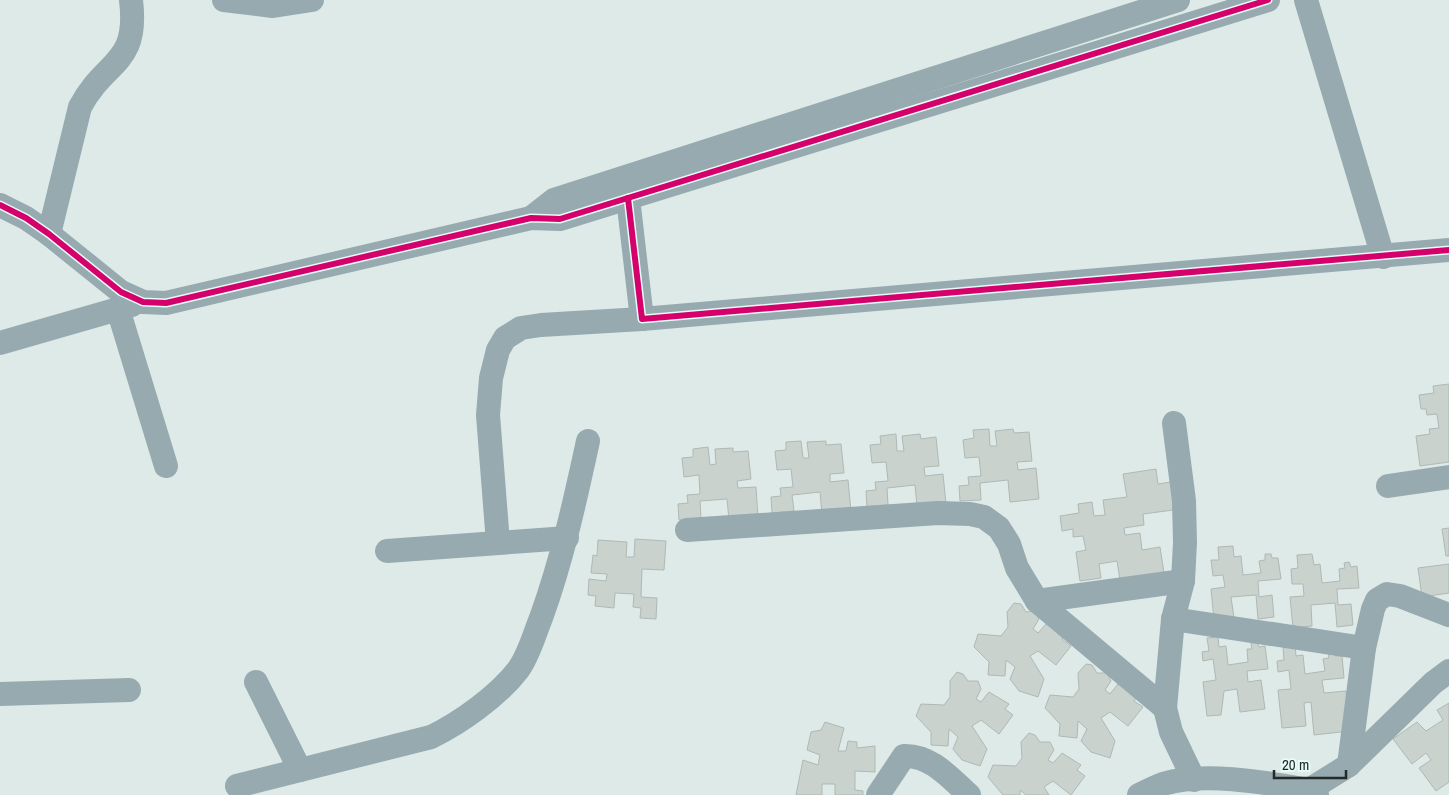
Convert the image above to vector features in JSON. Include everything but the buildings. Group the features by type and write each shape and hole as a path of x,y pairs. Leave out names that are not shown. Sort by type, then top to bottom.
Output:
{"street":[{"path":"50,234 80,107 88,91 126,52 131,38 133,18 131,0"},
{"path":"224,0 273,6 312,0"},
{"path":"531,218 554,200 1178,0"},
{"path":"0,343 143,302 166,303 198,297 329,264 531,218 560,219 1268,0"},
{"path":"1306,0 1383,257"},
{"path":"628,198 642,319"},
{"path":"0,205 26,218 50,234 121,292 143,302"},
{"path":"498,543 488,415 491,378 498,350 505,338 521,328 1449,250"},
{"path":"118,309 166,466"},
{"path":"1174,423 1184,501 1183,581 1172,619 1165,708 1171,732 1194,780"},
{"path":"236,786 262,787 300,770 431,737 452,727 495,692 518,670 529,650 557,572 567,538 588,441"},
{"path":"1388,486 1449,477"},
{"path":"687,530 938,513 970,514 984,518 999,528 1009,544 1017,568 1037,601 1165,708"},
{"path":"387,551 567,538"},
{"path":"1037,601 1183,581"},
{"path":"1349,765 1364,648 1373,609 1377,600 1387,594 1400,596 1449,615"},
{"path":"1172,619 1364,648"},
{"path":"1139,795 1164,784 1194,780 1252,781 1313,793 1349,765 1433,682 1449,671"},
{"path":"256,682 300,770"},
{"path":"0,694 129,690"},
{"path":"878,795 904,756 916,756 942,770 969,795"}],"cycle path":[{"path":"0,205 26,218 49,234 121,292 143,302 166,303 531,218 560,219 1268,0"},
{"path":"628,198 642,319 1449,250"}]}
